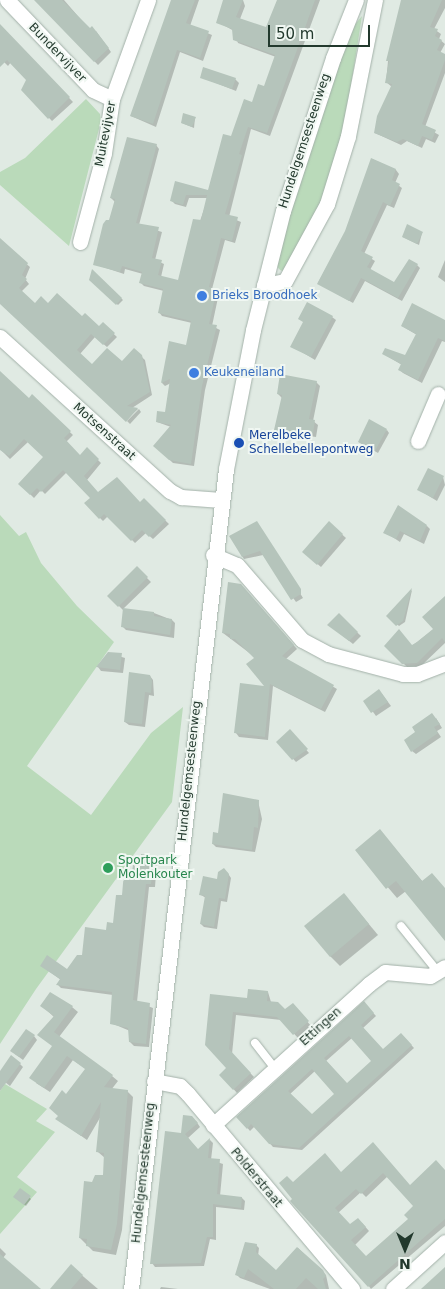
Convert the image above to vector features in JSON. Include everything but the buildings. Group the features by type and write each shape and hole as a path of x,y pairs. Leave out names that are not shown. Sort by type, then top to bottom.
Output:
{"street":[{"name":"Bundervijver","path":"7,0 93,90 112,99"},
{"name":"Muitevijver","path":"80,242 106,144 112,99 148,0"},
{"name":"Hundelgemsesteenweg","path":"131,1289 213,555 221,500 264,285 307,133 356,0"},
{"path":"264,285 285,281 327,204 348,136 375,0"},
{"name":"Motsenstraat","path":"0,337 170,491 182,497 221,500"},
{"path":"418,440 439,404"},
{"path":"213,555 237,565 302,640 328,654 404,674 417,674 445,663"},
{"name":"Ettingen","path":"213,1125 368,984 385,972 430,976 441,969"},
{"name":"Polderstraat","path":"154,1081 180,1086 352,1289"},
{"path":"393,1289 445,1242"}],"lane":[{"path":"401,926 441,969"},
{"path":"255,1043 275,1069"}],"green space":[{"path":"362,16 346,117 324,198 283,271 276,265 311,141 351,29"},
{"path":"86,99 100,114 101,121 69,246 0,185 0,172 25,158"},
{"path":"0,515 19,536 26,532 41,563 77,606 114,642 27,766 91,815 151,733 183,707 172,802 36,989 0,1044"},
{"path":"5,1084 47,1109 36,1121 55,1132 17,1177 37,1192 0,1234 0,1091"}],"place":[{"name":"Brieks Broodhoek","path":"202,296"},
{"name":"Keukeneiland","path":"194,373"},
{"name":"Merelbeke Schellebellepontweg","path":"239,443"},
{"name":"Sportpark Molenkouter","path":"108,868"}]}
